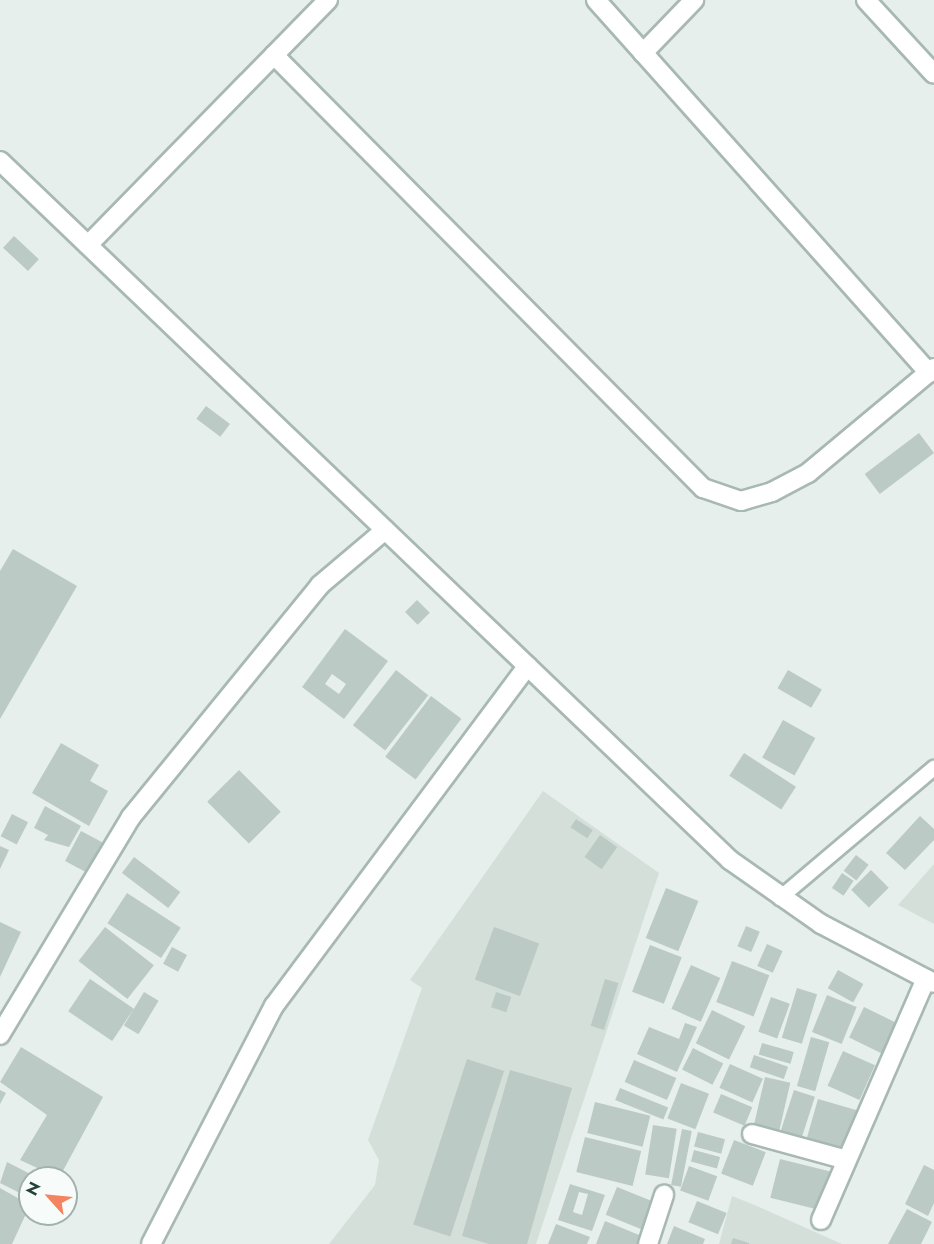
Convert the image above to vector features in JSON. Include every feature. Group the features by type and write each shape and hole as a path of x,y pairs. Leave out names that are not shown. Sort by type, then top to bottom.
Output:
{"street":[{"path":"88,245 327,0"},
{"path":"273,55 703,488 741,501 772,492 808,473 932,370 596,0"},
{"path":"643,52 694,0"},
{"path":"866,0 934,74"},
{"path":"0,161 730,860 780,898 930,981 821,1220"},
{"path":"0,1035 131,817 320,585 386,530"},
{"path":"151,1244 274,1006 527,666"},
{"path":"753,1134 847,1160"},
{"path":"648,1244 664,1196"}],"lane":[{"path":"780,898 934,768"}],"shaded area":[{"path":"543,791 659,873 536,1244 329,1244 375,1185 379,1160 368,1140 422,988 410,980"},
{"path":"934,864 934,924 898,905"},
{"path":"732,1196 757,1206 842,1244 719,1244"}],"building":[{"path":"14,236 39,259 28,271 3,248"},
{"path":"206,406 230,424 220,437 196,419"},
{"path":"919,433 934,453 880,494 865,474"},
{"path":"13,549 77,586 0,719 0,571"},
{"path":"417,600 430,613 418,625 405,612"},
{"path":"345,629 388,661 344,719 302,687","holes":["332,674 346,684 339,694 325,684"]},
{"path":"396,670 428,695 385,750 353,725"},
{"path":"788,670 822,690 811,708 778,688"},
{"path":"431,696 461,719 416,780 385,757"},
{"path":"783,720 815,738 795,776 762,758"},
{"path":"61,743 99,765 90,781 108,791 89,826 32,793"},
{"path":"744,753 796,787 781,809 729,776"},
{"path":"239,770 281,812 249,844 207,802"},
{"path":"45,806 81,826 69,847 44,840 48,835 34,828"},
{"path":"12,814 28,822 17,844 1,836"},
{"path":"920,816 934,829 934,840 905,870 886,853"},
{"path":"576,819 593,830 587,838 571,827"},
{"path":"81,831 102,842 86,872 65,861"},
{"path":"600,835 617,847 602,869 585,857"},
{"path":"0,846 9,850 0,869"},
{"path":"856,855 869,865 856,881 844,871"},
{"path":"134,857 180,892 168,908 122,873"},
{"path":"871,870 889,888 869,907 851,890"},
{"path":"842,873 854,881 844,896 832,888"},
{"path":"666,888 698,901 678,951 646,938"},
{"path":"127,893 181,928 161,958 107,923"},
{"path":"0,922 21,932 0,977"},
{"path":"746,926 760,932 751,952 737,946"},
{"path":"105,927 154,965 127,999 79,961"},
{"path":"494,927 539,943 520,996 475,980"},
{"path":"767,944 783,951 773,973 757,966"},
{"path":"650,945 682,957 664,1004 632,992"},
{"path":"172,947 187,955 178,972 163,964"},
{"path":"732,961 769,975 754,1016 716,1002"},
{"path":"691,965 720,978 701,1022 671,1009"},
{"path":"838,970 863,984 853,1002 828,988"},
{"path":"90,979 134,1009 112,1041 68,1011"},
{"path":"605,979 618,983 604,1030 591,1026"},
{"path":"797,988 817,994 802,1044 782,1038"},
{"path":"144,992 159,1001 138,1034 124,1025"},
{"path":"496,992 511,997 506,1012 491,1007"},
{"path":"827,995 857,1007 842,1044 812,1032"},
{"path":"771,997 790,1004 777,1039 758,1032"},
{"path":"864,1007 897,1023 882,1054 849,1038"},
{"path":"712,1010 745,1026 729,1059 696,1043"},
{"path":"685,1023 697,1027 677,1072 637,1054 649,1027 679,1039"},
{"path":"811,1037 829,1042 815,1091 797,1086"},
{"path":"762,1043 794,1052 790,1064 759,1055"},
{"path":"21,1047 103,1097 66,1166 33,1166 20,1160 47,1115 0,1082"},
{"path":"693,1048 723,1063 712,1085 682,1069"},
{"path":"843,1051 875,1065 860,1100 828,1086"},
{"path":"754,1055 788,1067 784,1079 750,1067"},
{"path":"467,1059 504,1071 450,1237 413,1224"},
{"path":"634,1060 676,1078 667,1100 625,1082"},
{"path":"730,1064 763,1079 752,1102 719,1088"},
{"path":"510,1070 572,1088 527,1244 489,1244 462,1236"},
{"path":"765,1077 790,1083 779,1134 753,1128"},
{"path":"681,1083 709,1094 695,1129 667,1118"},
{"path":"620,1088 668,1107 663,1120 615,1100"},
{"path":"0,1090 6,1093 0,1104"},
{"path":"794,1090 815,1097 800,1141 779,1135"},
{"path":"721,1094 752,1107 744,1126 713,1112"},
{"path":"818,1099 860,1111 847,1157 805,1145"},
{"path":"595,1102 650,1116 643,1147 587,1133"},
{"path":"653,1125 677,1129 669,1178 645,1174"},
{"path":"682,1129 692,1131 681,1187 671,1185"},
{"path":"698,1132 725,1139 721,1154 694,1146"},
{"path":"585,1137 641,1151 633,1186 576,1172"},
{"path":"734,1140 766,1152 753,1186 721,1174"},
{"path":"694,1150 720,1157 717,1169 691,1162"},
{"path":"780,1159 833,1172 824,1211 770,1198"},
{"path":"7,1162 18,1168 18,1192 0,1183"},
{"path":"924,1165 934,1170 934,1203 928,1216 905,1204"},
{"path":"689,1166 717,1176 708,1201 680,1190"},
{"path":"570,1184 605,1195 592,1231 558,1220","holes":["579,1192 588,1194 582,1215 573,1212"]},
{"path":"617,1187 657,1203 646,1231 606,1215"},
{"path":"0,1188 18,1198 18,1226 20,1226 12,1244 0,1244"},
{"path":"697,1201 727,1213 718,1234 688,1222"},
{"path":"907,1209 932,1222 921,1244 888,1244"},
{"path":"605,1221 644,1237 641,1244 596,1244"},
{"path":"556,1224 590,1237 587,1244 548,1244"},
{"path":"674,1226 705,1239 703,1244 667,1244"},
{"path":"733,1238 749,1243 749,1244 731,1244"}]}
